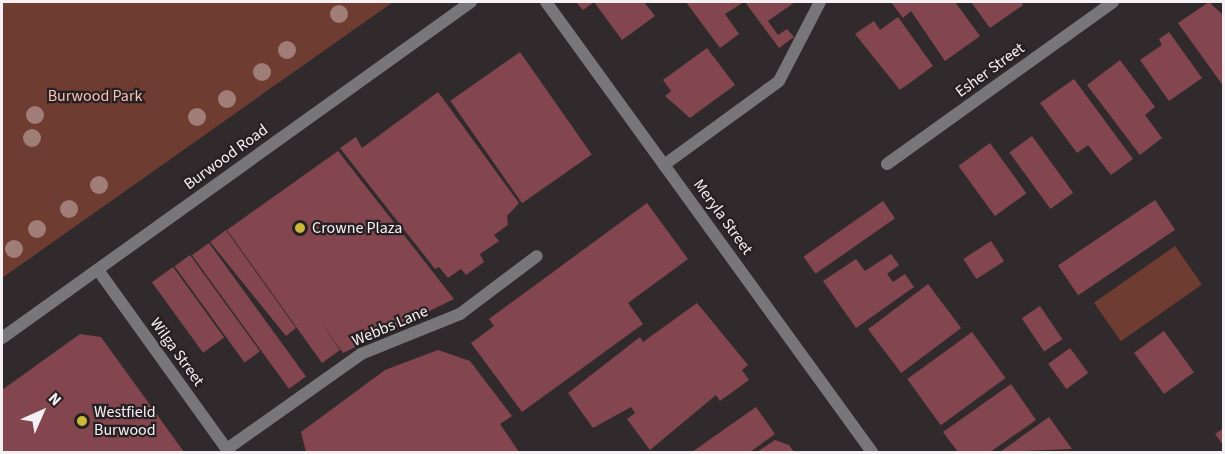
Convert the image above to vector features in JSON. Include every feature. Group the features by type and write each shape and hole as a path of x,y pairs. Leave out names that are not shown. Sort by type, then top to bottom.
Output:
{"street":[{"name":"Burwood Road","path":"2,338 471,2"},
{"name":"Meryla Street","path":"546,2 872,453"},
{"path":"664,165 778,81 820,2"},
{"name":"Esher Street","path":"887,164 1113,2"},
{"name":"Webbs Lane","path":"228,451 361,354 460,315 537,256"},
{"name":"Wilga Street","path":"98,270 228,451"}],"green space":[{"name":"Burwood Park","path":"2,2 393,2 2,278"},
{"path":"1175,246 1202,285 1121,341 1094,303"}],"building":[{"path":"576,2 594,2 583,10"},
{"path":"594,2 644,2 655,16 622,40"},
{"path":"686,2 744,2 725,14 739,34 720,48"},
{"path":"745,2 795,2 768,21 778,35 787,29 794,37 779,48"},
{"path":"891,2 955,2 980,36 945,61 911,11 903,18"},
{"path":"971,2 1021,2 1023,5 990,28"},
{"path":"1209,2 1224,16 1224,87 1178,23"},
{"path":"898,17 933,66 900,90 855,34 874,21 880,30"},
{"path":"1169,32 1202,78 1169,101 1140,60 1162,45 1159,39"},
{"path":"707,48 735,85 690,118 665,96 671,91 663,80"},
{"path":"520,52 592,154 522,203 450,101"},
{"path":"1120,60 1155,107 1145,115 1162,138 1140,155 1087,85"},
{"path":"1074,79 1133,159 1111,175 1088,145 1077,153 1040,103"},
{"path":"438,92 519,203 507,216 508,225 494,235 499,241 480,254 484,262 466,275 461,269 448,278 439,267 435,269 340,148 356,137 362,148"},
{"path":"1032,136 1073,193 1050,209 1009,152"},
{"path":"990,143 1026,193 995,216 958,166"},
{"path":"338,151 454,299 343,353 321,323 340,350 322,363 227,230"},
{"path":"1155,200 1175,230 1078,295 1058,265"},
{"path":"883,201 895,218 816,274 804,257"},
{"path":"647,203 688,259 628,303 643,324 522,412 471,343 494,326 489,319"},
{"path":"226,230 296,328 286,336 210,242"},
{"path":"991,241 1004,261 976,279 963,259"},
{"path":"209,243 306,376 289,389 192,255"},
{"path":"891,254 899,265 887,274 893,282 905,274 914,287 856,328 823,281 856,259 865,271"},
{"path":"190,255 260,351 245,362 175,266"},
{"path":"173,267 224,337 203,353 152,282"},
{"path":"928,284 961,328 901,373 868,329"},
{"path":"697,303 748,365 742,370 749,380 720,401 716,395 650,450 627,419 635,413 631,407 593,428 568,393 640,337 643,342"},
{"path":"1040,306 1062,339 1044,351 1022,318"},
{"path":"1164,331 1194,372 1164,394 1134,353"},
{"path":"972,332 1006,378 941,425 907,379"},
{"name":"Westfield Burwood","path":"80,334 101,337 184,452 2,452 2,390"},
{"path":"1070,348 1088,373 1066,389 1048,364"},
{"path":"438,350 470,361 512,416 500,424 519,452 306,452 301,432 385,370"},
{"path":"1011,384 1036,420 990,452 958,452 943,432"},
{"path":"756,407 775,434 750,452 692,452"},
{"path":"1049,417 1072,449 1000,452"},
{"path":"1224,428 1224,446 1215,434"},
{"path":"775,440 789,445 794,452 757,452"}],"place":[{"name":"Crowne Plaza","path":"300,228"},
{"name":"Westfield Burwood","path":"82,421"}]}
